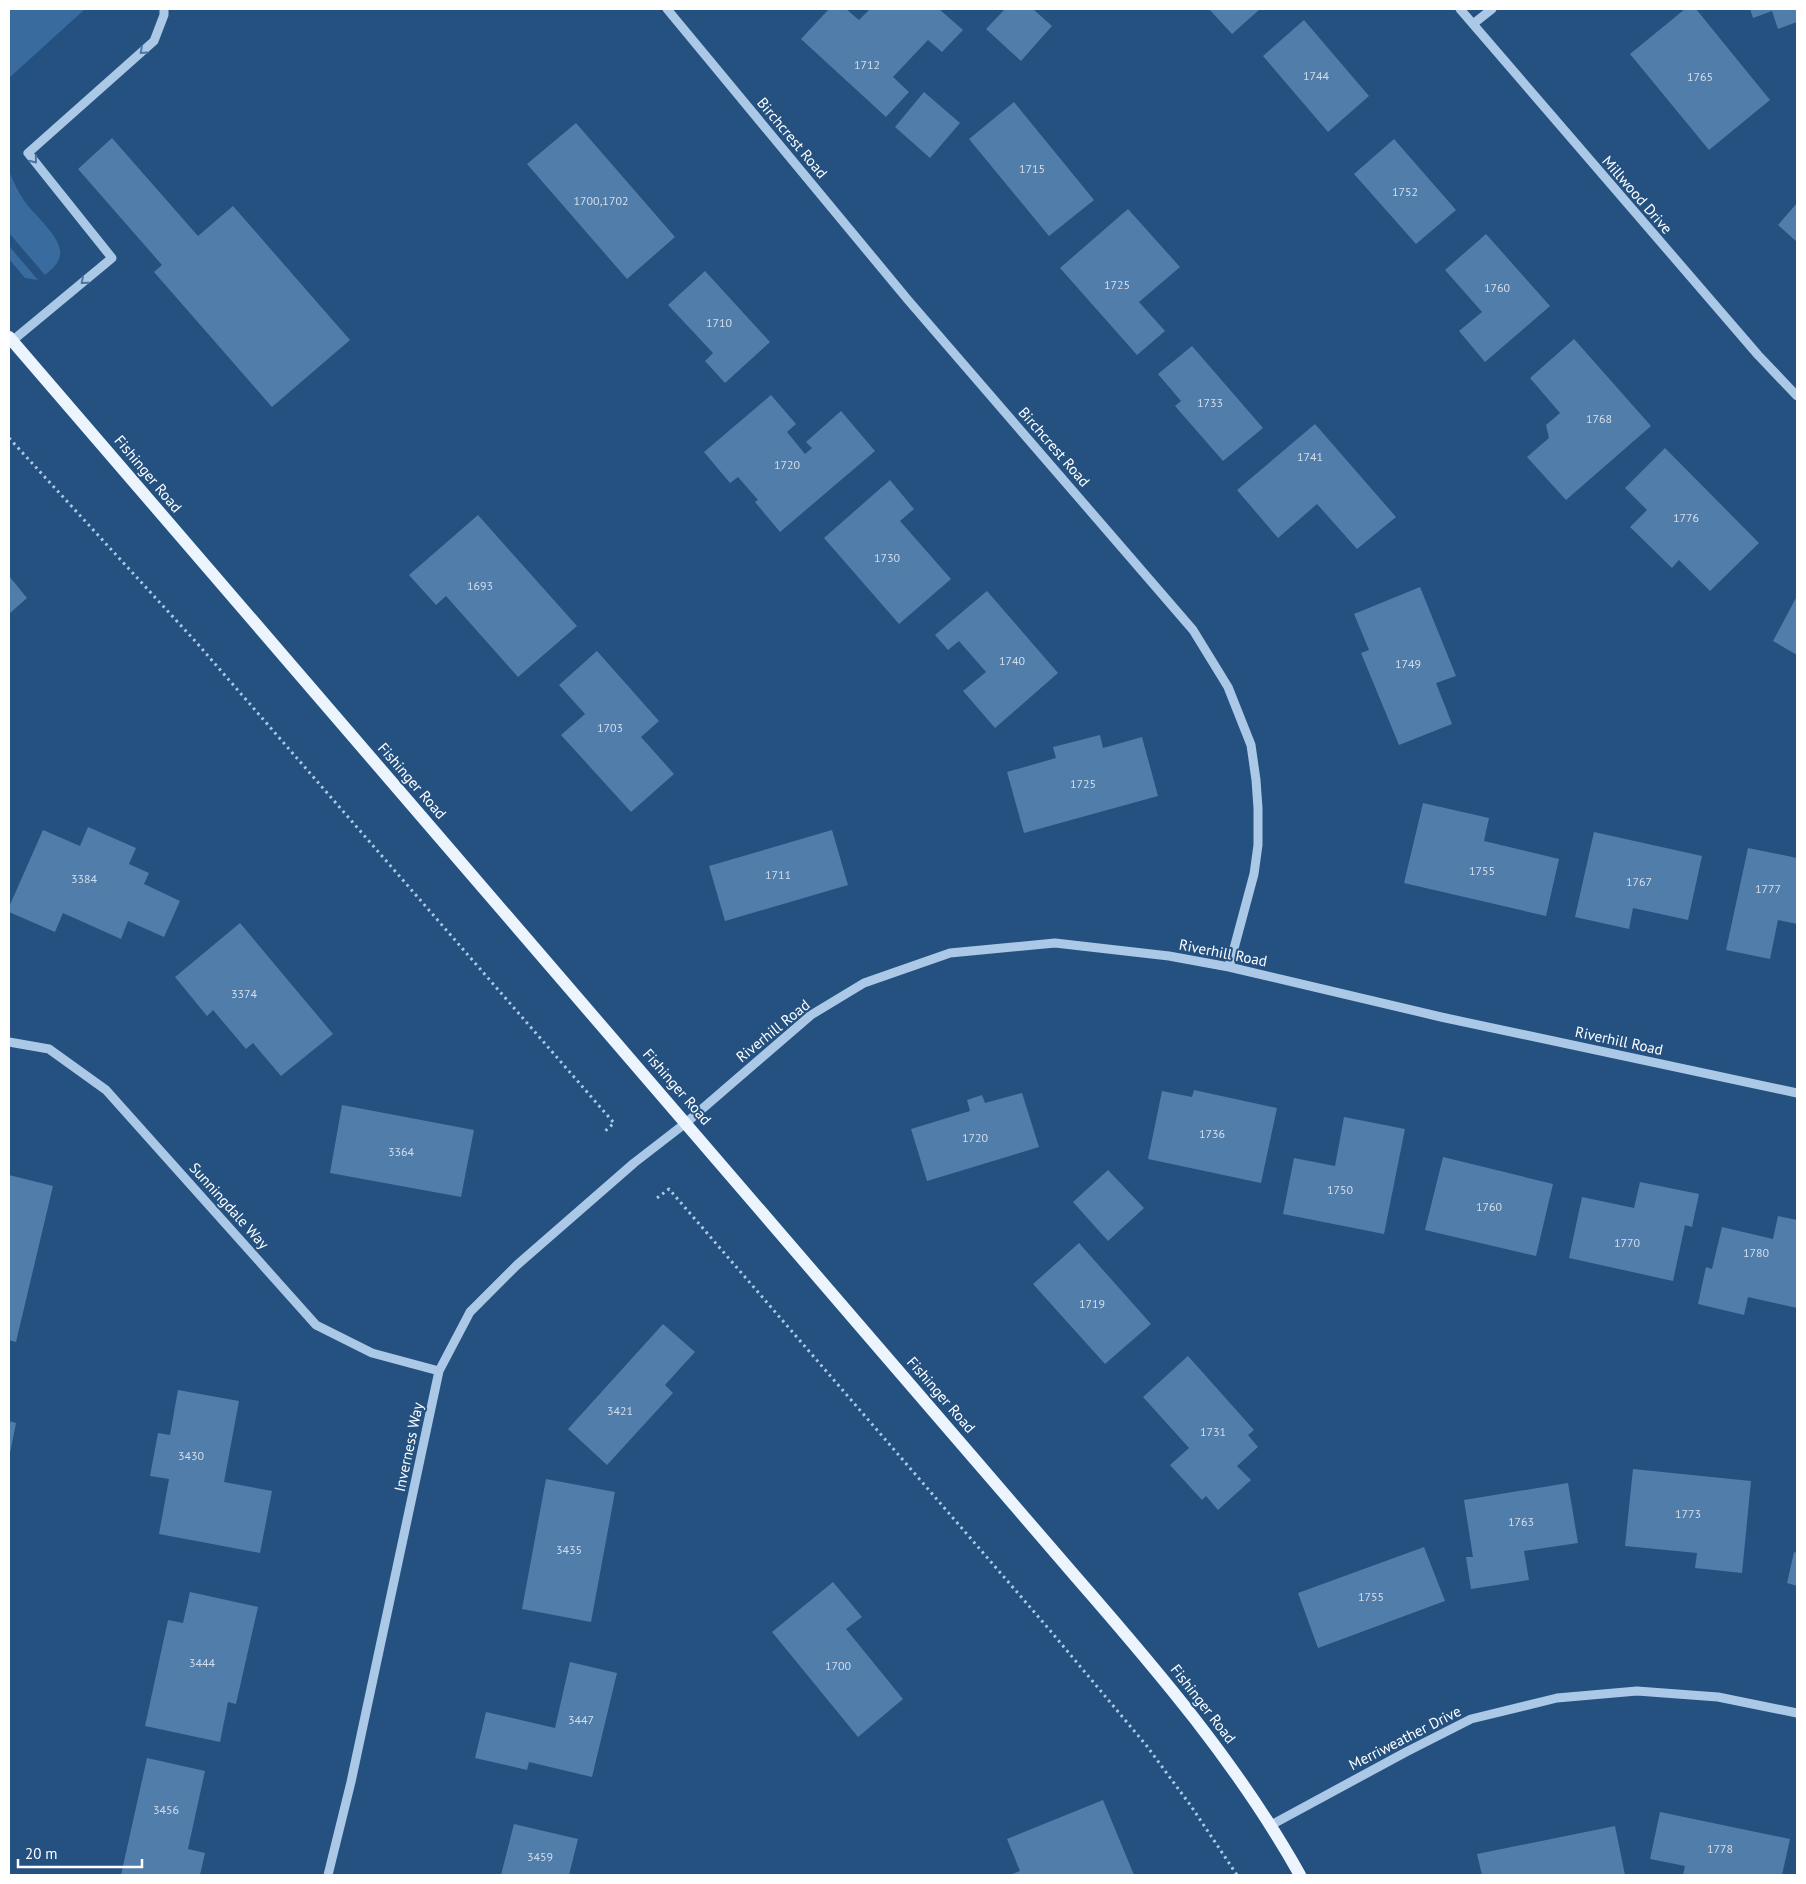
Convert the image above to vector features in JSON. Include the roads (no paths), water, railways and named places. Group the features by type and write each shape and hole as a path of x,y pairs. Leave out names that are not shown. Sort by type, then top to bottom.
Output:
{"main road":[{"name":"Fishinger Road","path":"10,339 260,632 686,1122 1135,1645 1216,1745 1271,1825 1300,1875"}],"street":[{"path":"10,339 112,258 28,153 154,41 164,15 164,9"},
{"name":"Birchcrest Road","path":"667,9 908,300 1193,630 1228,687 1251,745 1258,808 1258,846 1254,874 1229,967"},
{"name":"Millwood Drive","path":"1460,9 1758,355 1797,396"},
{"path":"1473,24 1492,9"},
{"name":"Riverhill Road","path":"686,1122 811,1014 864,983 950,953 1055,943 1169,956 1229,967 1441,1017 1797,1093"},
{"name":"Sunningdale Way","path":"9,1042 49,1048 106,1090 316,1325 372,1353 439,1371"},
{"name":"Inverness Way","path":"328,1875 351,1782 439,1371 470,1312 517,1265 634,1163 686,1122"},
{"name":"Merriweather Drive","path":"1271,1825 1471,1719 1557,1698 1637,1691 1718,1697 1797,1713"}]}
